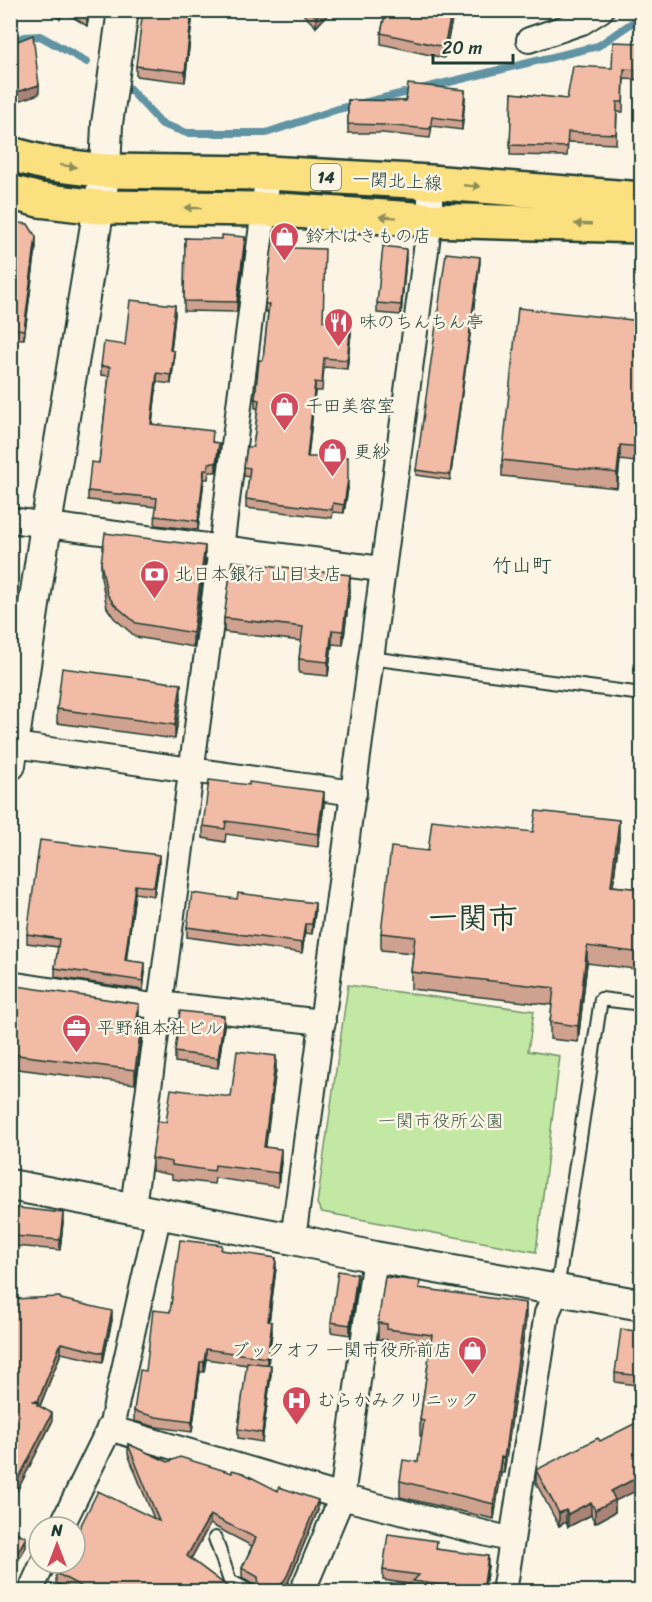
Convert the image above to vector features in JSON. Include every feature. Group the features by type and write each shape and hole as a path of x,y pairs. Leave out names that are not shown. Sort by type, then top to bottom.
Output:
{"main road":[{"name":"一関北上線","path":"10,154 49,164 105,171 267,173 430,182 642,199"},
{"name":"一関北上線","path":"10,192 39,200 99,207 264,209 430,220 642,226"}],"street":[{"path":"123,10 107,123 105,171 46,525 12,755 191,771 354,793"},
{"path":"529,40 582,22 601,10"},
{"path":"67,1515 109,1428 146,1210 160,1007 221,548 267,173"},
{"path":"293,1239 354,793 381,569 430,220 430,182"},
{"path":"10,520 381,569"},
{"path":"10,984 160,1007 168,1005 323,1022"},
{"path":"10,1185 375,1257 642,1305"},
{"path":"302,1592 342,1497 375,1257"},
{"path":"504,1592 547,1313 557,1290"},
{"path":"109,1428 342,1497 512,1540"},
{"path":"30,1592 38,1575"}],"lane":[{"path":"370,658 642,694"},
{"path":"557,1290 601,999 642,1004"},
{"path":"214,1538 230,1581 251,1592"}],"green space":[{"name":"一関市役所公園","path":"348,985 534,1011 528,1051 560,1056 536,1252 322,1212 317,1204"}],"building":[{"path":"78,10 88,10 87,16"},
{"path":"143,10 192,11 185,72 136,66"},
{"path":"309,10 323,10 316,17"},
{"path":"386,10 452,10 444,47 381,33"},
{"path":"33,35 39,85 10,94 10,44"},
{"path":"613,42 640,43 640,70 624,69 623,102 617,102 616,134 568,132 567,147 510,145 512,93 567,99 573,66 612,68"},
{"path":"408,84 465,90 462,121 432,117 430,129 348,124 348,100 406,101"},
{"path":"10,222 28,224 36,237 24,330 10,328"},
{"path":"222,235 245,237 237,302 184,301 185,238 222,239"},
{"path":"273,240 295,242 294,248 325,249 323,321 351,324 347,360 324,358 322,383 315,382 307,457 348,457 348,479 344,505 333,503 332,510 246,499 250,468 244,467 247,447 253,447 259,400 255,399 259,360 263,360 269,304 265,304"},
{"path":"383,246 406,249 401,305 377,303"},
{"path":"446,253 480,257 450,475 416,470"},
{"path":"130,300 175,305 170,350 174,351 171,375 157,373 151,424 213,431 212,442 219,443 216,463 209,463 208,470 204,470 198,521 155,516 157,498 88,491 91,462 99,463 110,367 101,366 104,342 125,345"},
{"path":"518,308 642,321 642,447 620,445 617,473 502,460"},
{"name":"北日本銀行 山目支店","path":"105,533 205,546 193,633 136,623 114,604 107,594 101,563"},
{"path":"232,561 350,575 343,631 332,630 328,662 299,659 303,627 224,618"},
{"path":"62,668 181,684 175,725 57,709"},
{"path":"209,780 249,785 249,782 324,792 318,834 226,821 225,829 203,826"},
{"path":"536,811 619,820 611,886 642,889 642,953 587,946 578,1026 550,1022 554,988 411,972 415,937 381,933 391,847 428,851 432,820 533,832"},
{"path":"40,840 159,855 154,887 135,885 125,960 145,963 143,981 55,968 59,939 27,934"},
{"path":"192,893 237,899 238,893 315,903 312,924 305,924 302,943 187,927"},
{"name":"平野組本社ビル","path":"10,985 139,1004 136,1026 141,1027 135,1070 10,1054"},
{"path":"180,1011 224,1016 218,1058 175,1052"},
{"path":"237,1051 276,1056 264,1147 281,1149 278,1173 215,1165 214,1171 172,1165 172,1162 152,1158 157,1121 166,1122 171,1089 231,1097"},
{"path":"10,1207 63,1213 60,1240 15,1236 11,1299 60,1297 112,1311 103,1353 61,1343 38,1401 32,1401 52,1413 10,1495"},
{"path":"180,1240 222,1245 221,1250 276,1258 268,1321 272,1322 267,1358 206,1349 204,1362 200,1362 192,1422 134,1411 140,1370 146,1371 153,1310 170,1312"},
{"path":"338,1271 357,1274 350,1325 331,1322"},
{"name":"ブックオフ 一関市役所前店","path":"385,1277 420,1281 419,1288 526,1303 504,1458 501,1457 494,1504 400,1481 403,1460 418,1462 424,1421 420,1420 432,1335 387,1329 387,1324 378,1323"},
{"path":"621,1329 642,1332 642,1376 615,1373"},
{"path":"247,1362 271,1365 262,1433 238,1429"},
{"path":"640,1421 642,1424 642,1475 611,1491 615,1500 595,1510 591,1502 568,1514 566,1510 559,1513 536,1470 598,1438 600,1441"},
{"path":"128,1444 168,1462 180,1457 232,1473 232,1470 243,1473 278,1491 279,1487 318,1500 287,1576 277,1592 126,1592 118,1588 116,1592 91,1592 60,1575 87,1575 86,1515 98,1491 159,1521","holes":["210,1515 256,1538 242,1568 258,1577 259,1586 251,1591 235,1583 232,1590 187,1556"]},
{"path":"10,1529 26,1537 10,1566"},
{"path":"388,1534 437,1541 436,1549 488,1556 483,1591 413,1581 419,1575 383,1570"},
{"path":"410,1583 418,1592 401,1592"}],"waterway":[{"path":"126,85 162,124 187,133 266,133 338,109 598,46 642,16"},
{"path":"10,42 25,37 40,36 87,62"}],"place":[{"name":"鈴木はきもの店","path":"284,262"},
{"name":"味のちんちん亭","path":"338,348"},
{"name":"千田美容室","path":"284,432"},
{"name":"更紗","path":"333,478"},
{"name":"北日本銀行 山目支店","path":"154,600"},
{"name":"平野組本社ビル","path":"76,1054"},
{"name":"ブックオフ 一関市役所前店","path":"473,1376"},
{"name":"むらかみクリニック","path":"296,1426"}],"district":[{"name":"竹山町","path":"522,565"},
{"name":"一関市","path":"473,918"}]}
